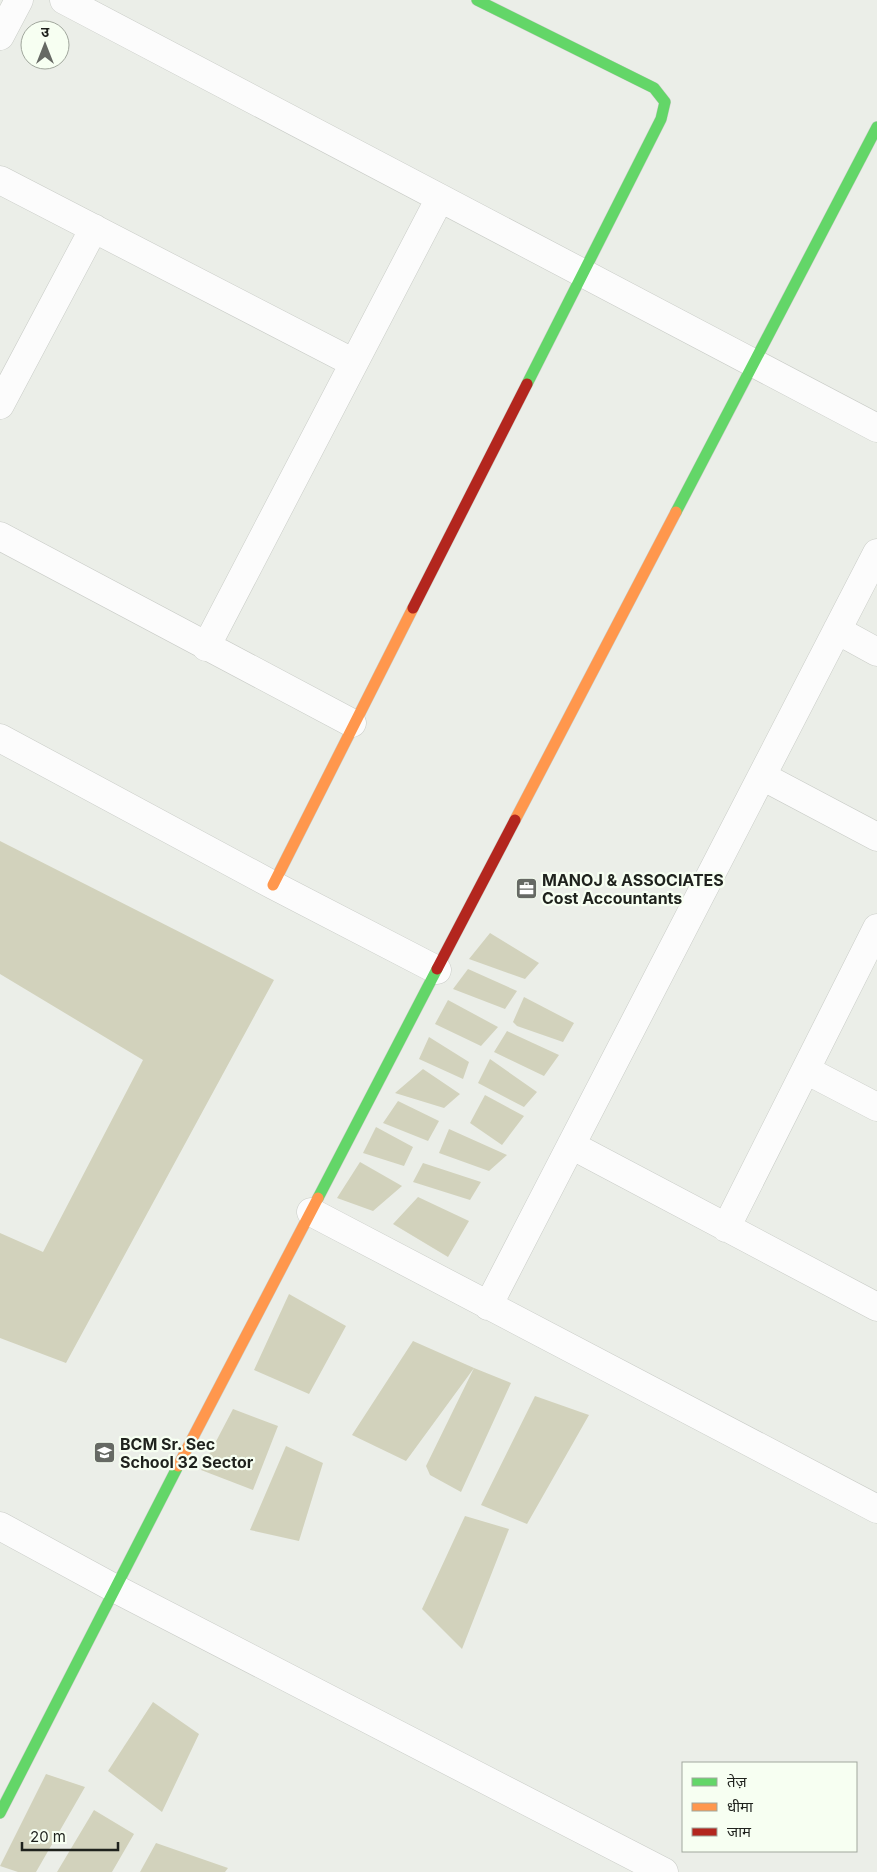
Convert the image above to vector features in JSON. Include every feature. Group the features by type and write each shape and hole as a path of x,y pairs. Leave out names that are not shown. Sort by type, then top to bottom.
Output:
{"street":[{"path":"0,36 19,0"},
{"path":"64,0 877,428"},
{"path":"273,885 352,723 584,275 661,118 664,102 654,88 477,0"},
{"path":"0,1813 114,1588 877,127"},
{"path":"0,180 354,363"},
{"path":"206,647 440,198"},
{"path":"0,405 94,228"},
{"path":"0,536 352,723"},
{"path":"488,1306 877,553"},
{"path":"837,630 877,652"},
{"path":"0,738 273,885 437,970"},
{"path":"762,776 877,837"},
{"path":"726,1228 877,928"},
{"path":"806,1070 877,1106"},
{"path":"571,1146 877,1307"},
{"path":"311,1212 877,1509"},
{"path":"0,1526 114,1588 664,1872"}],"building":[{"path":"0,841 274,980 66,1363 0,1338 0,1233 43,1252 143,1060 0,974"},
{"path":"490,933 539,963 525,979 469,959"},
{"path":"468,969 517,991 505,1009 453,989"},
{"path":"524,997 574,1023 563,1042 517,1026 513,1022"},
{"path":"448,1000 498,1027 481,1046 435,1024"},
{"path":"507,1031 559,1055 544,1076 494,1052"},
{"path":"429,1037 469,1062 463,1079 419,1059"},
{"path":"490,1059 537,1092 524,1107 478,1083"},
{"path":"423,1069 460,1094 444,1108 395,1093"},
{"path":"485,1095 524,1116 502,1145 470,1123"},
{"path":"398,1101 439,1121 428,1141 383,1123"},
{"path":"376,1127 413,1147 404,1166 363,1153"},
{"path":"449,1129 507,1155 489,1171 439,1153"},
{"path":"360,1162 402,1186 373,1211 337,1198"},
{"path":"423,1163 481,1182 470,1200 413,1182"},
{"path":"418,1197 469,1221 448,1257 393,1224"},
{"path":"289,1294 346,1326 309,1394 254,1370"},
{"path":"413,1341 474,1368 406,1461 352,1435"},
{"path":"474,1368 511,1383 461,1492 430,1475 426,1466"},
{"path":"535,1396 589,1415 527,1524 481,1505"},
{"path":"233,1409 278,1426 253,1490 201,1470"},
{"path":"286,1446 323,1463 299,1541 250,1530"},
{"path":"465,1516 509,1529 462,1649 422,1609"},
{"path":"153,1702 199,1734 162,1812 108,1771"},
{"path":"46,1774 85,1787 36,1872 18,1872 0,1866"},
{"path":"94,1810 134,1834 112,1872 57,1872"},
{"path":"156,1843 228,1868 225,1872 140,1872"}],"traffic: fast":[{"path":"477,0 654,88 665,102 661,119 527,384"},
{"path":"676,512 877,127"},
{"path":"318,1198 437,969"},
{"path":"0,1813 178,1466"}],"traffic: slow":[{"path":"515,820 676,512"},
{"path":"273,885 413,608"},
{"path":"178,1466 318,1198"}],"traffic: jam":[{"path":"413,608 527,384"},
{"path":"437,969 515,820"}],"place":[{"name":"MANOJ & ASSOCIATES Cost Accountants","path":"526,889"},
{"name":"BCM Sr. Sec School 32 Sector","path":"104,1453"}]}
